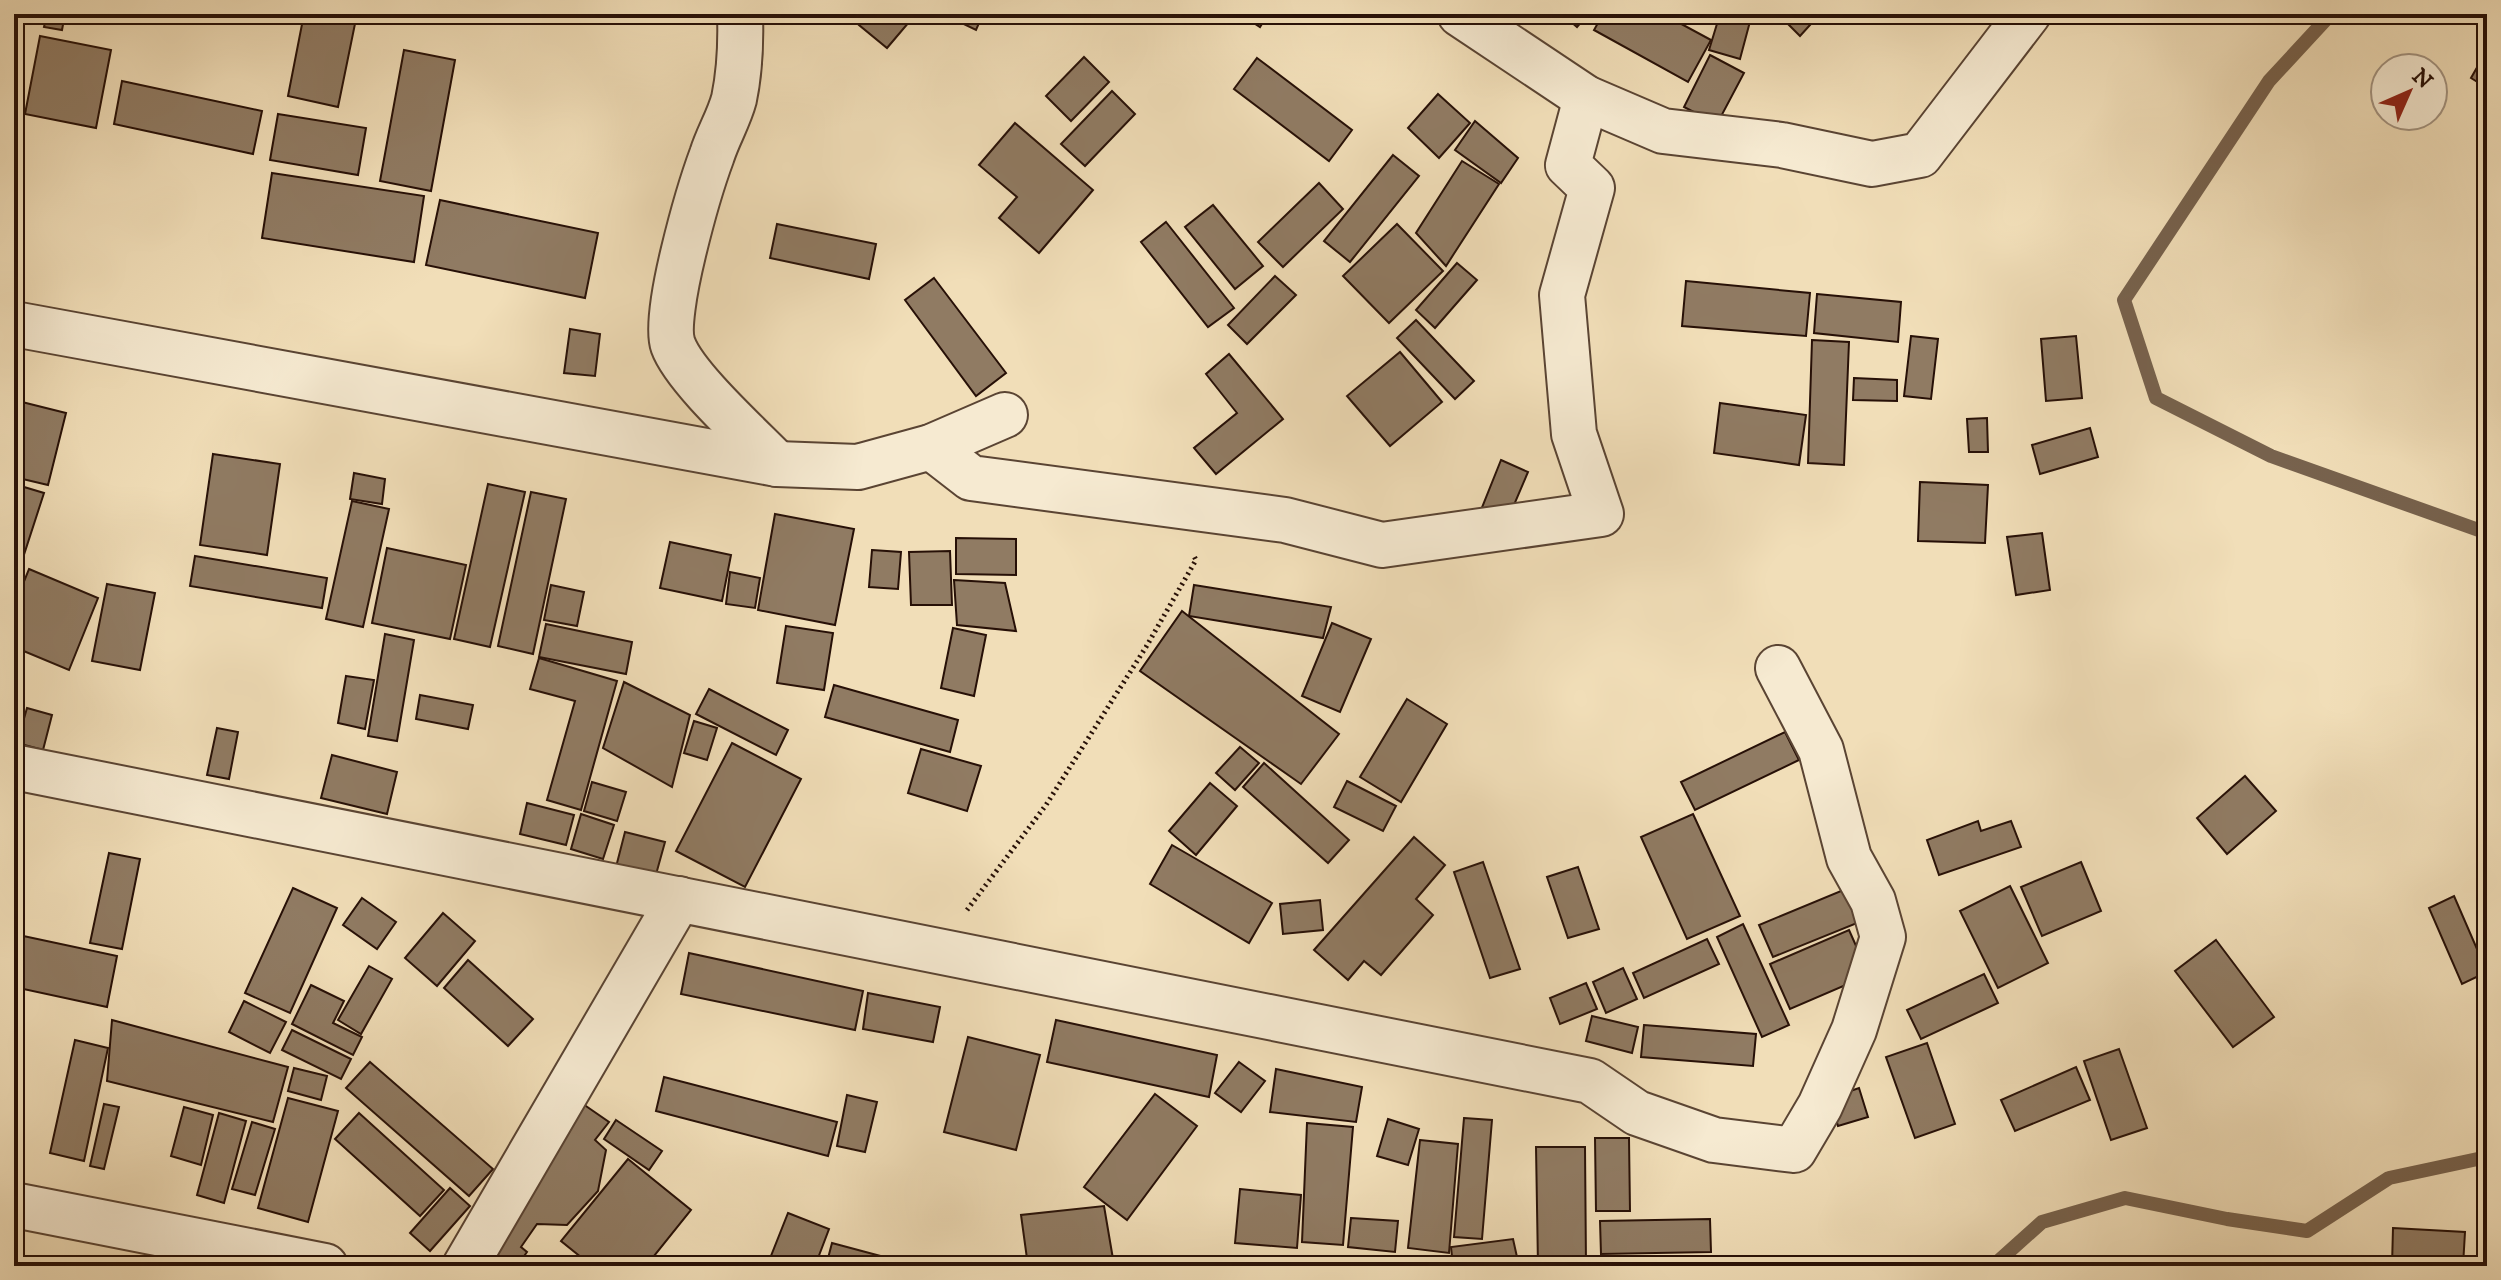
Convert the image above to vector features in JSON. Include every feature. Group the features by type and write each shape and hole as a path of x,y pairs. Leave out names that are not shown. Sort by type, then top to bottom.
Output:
{"street":[{"path":"740,14 742,55 733,102 712,155 691,224 671,318 673,344 688,370 777,464"},
{"path":"1460,14 1586,98 1663,131 1782,145 1872,164 1920,155 2028,14"},
{"path":"931,447 971,478 1285,520 1382,545 1601,514 1574,434 1562,295 1592,188 1568,165 1586,98"},
{"path":"14,324 777,464 858,467 931,447 1005,415"},
{"path":"14,767 1590,1081 1637,1113 1714,1140 1794,1150 1820,1106 1854,1030 1883,937 1873,901 1849,858 1821,750 1778,668"},
{"path":"465,1266 679,899"},
{"path":"14,1205 325,1266"}],"path":[{"path":"931,950 965,913 1046,805 1146,647 1196,560 1164,505"}],"building":[{"path":"47,14 65,14 62,30 44,27"},
{"path":"304,14 357,14 338,107 288,96"},
{"path":"868,14 915,15 887,48 859,25"},
{"path":"943,14 983,14 976,30"},
{"path":"1240,14 1268,14 1260,27"},
{"path":"1562,14 1588,14 1577,27"},
{"path":"1603,14 1663,14 1711,40 1688,82 1594,30"},
{"path":"1720,14 1752,14 1740,59 1709,50"},
{"path":"1778,14 1820,14 1800,36"},
{"path":"40,36 111,50 96,128 25,114"},
{"path":"404,50 455,60 431,191 380,181"},
{"path":"2487,50 2487,88 2471,78"},
{"path":"1710,55 1744,73 1717,124 1684,107"},
{"path":"1084,57 1109,82 1071,121 1046,96"},
{"path":"1257,58 1352,130 1329,161 1234,89"},
{"path":"122,81 262,111 253,154 114,124"},
{"path":"1112,91 1135,114 1085,166 1061,144"},
{"path":"1438,94 1470,123 1439,158 1408,128"},
{"path":"278,114 366,128 358,175 270,160"},
{"path":"1475,121 1518,158 1501,183 1455,150"},
{"path":"1015,123 1093,190 1039,253 999,218 1017,197 979,165"},
{"path":"1393,155 1419,176 1350,262 1324,241"},
{"path":"1462,161 1499,184 1446,266 1416,233"},
{"path":"272,173 424,196 414,262 262,238"},
{"path":"1319,183 1343,209 1283,267 1258,242"},
{"path":"440,200 598,233 585,298 426,265"},
{"path":"1213,205 1263,266 1235,289 1185,227"},
{"path":"1166,222 1234,308 1208,327 1141,242"},
{"path":"777,224 876,244 869,279 770,258"},
{"path":"1397,224 1443,271 1389,323 1343,276"},
{"path":"1457,263 1477,280 1435,328 1416,310"},
{"path":"1275,276 1296,295 1247,344 1228,325"},
{"path":"934,278 1006,373 976,396 905,300"},
{"path":"1686,281 1810,293 1806,336 1682,326"},
{"path":"1817,294 1901,302 1898,342 1814,333"},
{"path":"1416,320 1474,381 1455,399 1397,338"},
{"path":"570,329 600,334 595,376 564,373"},
{"path":"1911,336 1938,339 1931,399 1904,396"},
{"path":"2076,336 2082,398 2046,401 2041,339"},
{"path":"1812,340 1849,342 1844,465 1808,463"},
{"path":"1400,352 1442,402 1390,446 1347,396"},
{"path":"1229,354 1283,419 1216,474 1194,448 1237,413 1206,374"},
{"path":"1854,378 1897,380 1897,401 1853,400"},
{"path":"14,400 66,413 48,485 14,477"},
{"path":"1720,403 1806,415 1799,465 1714,453"},
{"path":"1987,418 1988,452 1969,452 1967,419"},
{"path":"2090,428 2098,457 2040,474 2032,445"},
{"path":"213,454 280,464 267,555 200,545"},
{"path":"1501,460 1528,472 1505,526 1479,515"},
{"path":"354,473 385,479 382,504 350,499"},
{"path":"1920,482 1988,485 1985,543 1918,541"},
{"path":"14,484 44,493 20,567 14,565"},
{"path":"488,484 525,492 490,647 454,639"},
{"path":"531,492 566,499 533,654 498,646"},
{"path":"352,501 389,509 363,627 326,619"},
{"path":"775,514 854,529 835,625 758,610"},
{"path":"2042,533 2050,590 2016,595 2007,537"},
{"path":"956,538 1016,539 1016,575 956,574"},
{"path":"670,542 731,555 722,601 660,588"},
{"path":"387,548 466,565 450,639 372,623"},
{"path":"872,550 901,552 898,589 869,587"},
{"path":"950,551 952,605 911,605 909,552"},
{"path":"195,556 327,578 322,608 190,586"},
{"path":"29,569 98,598 69,670 14,647 14,606"},
{"path":"730,572 760,578 755,608 726,604"},
{"path":"954,580 1005,583 1016,631 957,625"},
{"path":"107,584 155,593 140,670 92,661"},
{"path":"551,585 584,592 577,626 544,620"},
{"path":"1194,585 1331,607 1323,638 1189,616"},
{"path":"1182,611 1339,734 1301,784 1140,671"},
{"path":"1332,623 1371,639 1340,712 1302,696"},
{"path":"546,624 632,642 626,674 539,657"},
{"path":"786,626 833,633 824,690 777,683"},
{"path":"953,628 986,635 974,696 941,688"},
{"path":"385,634 414,640 397,741 368,736"},
{"path":"539,658 617,681 581,810 547,800 575,701 530,689"},
{"path":"346,676 374,680 365,729 338,723"},
{"path":"624,682 690,715 672,787 603,748"},
{"path":"834,685 958,720 950,752 825,717"},
{"path":"709,689 788,730 776,755 696,714"},
{"path":"420,695 473,705 468,729 416,719"},
{"path":"1407,699 1447,724 1401,802 1360,777"},
{"path":"27,708 52,715 43,750 17,743"},
{"path":"694,721 717,728 707,760 684,753"},
{"path":"217,728 238,732 229,779 207,775"},
{"path":"1785,732 1799,760 1695,810 1681,782"},
{"path":"732,743 801,779 745,887 676,851"},
{"path":"1240,747 1259,763 1235,790 1216,773"},
{"path":"921,749 981,766 967,811 908,793"},
{"path":"332,755 397,772 387,814 321,798"},
{"path":"1264,763 1349,840 1328,863 1243,787"},
{"path":"2245,776 2276,811 2227,854 2197,818"},
{"path":"1347,781 1396,806 1383,831 1334,807"},
{"path":"592,782 626,792 617,821 584,811"},
{"path":"1210,783 1237,806 1196,855 1169,831"},
{"path":"527,803 574,815 566,845 520,834"},
{"path":"581,814 614,825 603,859 571,849"},
{"path":"1693,814 1740,916 1687,939 1641,837"},
{"path":"1978,821 1981,831 2011,821 2021,847 1939,875 1927,840"},
{"path":"625,832 665,842 655,878 616,867"},
{"path":"1414,837 1445,865 1416,899 1433,915 1381,975 1364,961 1348,980 1314,950"},
{"path":"1172,845 1272,903 1249,943 1150,884"},
{"path":"109,853 140,859 122,949 90,943"},
{"path":"1483,862 1520,969 1490,978 1454,872"},
{"path":"2081,862 2101,911 2042,936 2021,887"},
{"path":"1578,867 1599,929 1568,938 1547,877"},
{"path":"1853,886 1867,919 1773,957 1759,925"},
{"path":"2010,886 2048,963 1998,988 1960,911"},
{"path":"293,888 337,908 290,1013 245,993"},
{"path":"2454,896 2487,972 2462,984 2429,908"},
{"path":"362,898 396,922 377,949 343,925"},
{"path":"1320,900 1323,930 1283,934 1280,904"},
{"path":"443,913 475,941 437,986 405,958"},
{"path":"1743,924 1789,1025 1762,1037 1717,937"},
{"path":"1849,930 1869,975 1790,1009 1770,964"},
{"path":"14,934 117,956 107,1007 14,987"},
{"path":"1707,939 1719,964 1644,998 1633,973"},
{"path":"2216,940 2274,1017 2233,1047 2175,971"},
{"path":"689,953 863,991 855,1030 681,994"},
{"path":"468,960 533,1019 508,1046 444,988"},
{"path":"369,966 392,979 361,1034 338,1020"},
{"path":"1623,968 1637,999 1606,1013 1593,982"},
{"path":"1984,974 1998,1003 1921,1039 1907,1010"},
{"path":"1586,983 1597,1009 1560,1024 1550,998"},
{"path":"311,985 344,1001 333,1023 362,1037 353,1055 292,1024"},
{"path":"868,993 940,1007 933,1042 863,1029"},
{"path":"244,1001 286,1022 270,1053 229,1032"},
{"path":"1592,1016 1638,1027 1632,1053 1586,1041"},
{"path":"112,1020 288,1067 273,1122 107,1081"},
{"path":"1056,1020 1217,1055 1209,1097 1047,1062"},
{"path":"1644,1025 1756,1034 1753,1066 1641,1057"},
{"path":"292,1030 351,1059 341,1079 282,1050"},
{"path":"968,1037 1040,1055 1016,1150 944,1132"},
{"path":"75,1040 108,1048 84,1161 50,1153"},
{"path":"1927,1043 1955,1124 1915,1138 1886,1057"},
{"path":"2119,1049 2147,1128 2111,1140 2084,1061"},
{"path":"370,1062 493,1169 469,1196 346,1088"},
{"path":"1239,1062 1265,1081 1241,1112 1215,1093"},
{"path":"2076,1067 2090,1100 2015,1131 2001,1100"},
{"path":"294,1068 327,1076 321,1100 288,1091"},
{"path":"1276,1069 1362,1087 1356,1122 1270,1112"},
{"path":"664,1077 837,1122 828,1156 656,1111"},
{"path":"1859,1088 1868,1117 1838,1126 1830,1098"},
{"path":"1155,1094 1197,1126 1127,1220 1084,1187"},
{"path":"847,1095 877,1102 865,1152 837,1146"},
{"path":"288,1098 338,1111 308,1222 258,1208"},
{"path":"104,1104 119,1107 104,1169 90,1166"},
{"path":"583,1104 609,1122 595,1140 606,1150 598,1191 567,1225 537,1224 521,1247 527,1252 517,1266 502,1266 484,1254"},
{"path":"184,1107 213,1115 201,1165 171,1156"},
{"path":"219,1113 246,1121 224,1203 197,1195"},
{"path":"359,1113 444,1190 420,1216 335,1139"},
{"path":"1464,1118 1492,1120 1482,1239 1454,1237"},
{"path":"1388,1119 1419,1129 1408,1165 1377,1156"},
{"path":"616,1120 662,1151 649,1170 604,1139"},
{"path":"252,1122 275,1129 255,1195 232,1189"},
{"path":"1307,1123 1353,1127 1343,1245 1302,1242"},
{"path":"1595,1138 1629,1138 1630,1211 1596,1211"},
{"path":"1420,1140 1458,1144 1449,1253 1408,1248"},
{"path":"1536,1147 1585,1147 1586,1266 1538,1266"},
{"path":"628,1159 691,1210 646,1266 592,1266 561,1241"},
{"path":"450,1188 470,1206 430,1251 410,1233"},
{"path":"1240,1189 1301,1195 1297,1248 1235,1243"},
{"path":"1104,1206 1113,1259 1060,1266 1028,1266 1021,1215"},
{"path":"788,1213 829,1229 815,1266 781,1266 769,1261"},
{"path":"1351,1218 1398,1221 1395,1252 1348,1247"},
{"path":"1710,1219 1711,1252 1601,1254 1600,1221"},
{"path":"2393,1228 2465,1232 2463,1266 2392,1266"},
{"path":"1513,1239 1519,1266 1453,1266 1451,1247"},
{"path":"832,1243 903,1262 902,1266 826,1266"}],"waterway":[{"path":"2331,14 2269,81 2124,300 2156,398 2271,456 2487,533"},
{"path":"1993,1266 2042,1222 2125,1198 2227,1219 2307,1231 2389,1178 2487,1157"}]}
